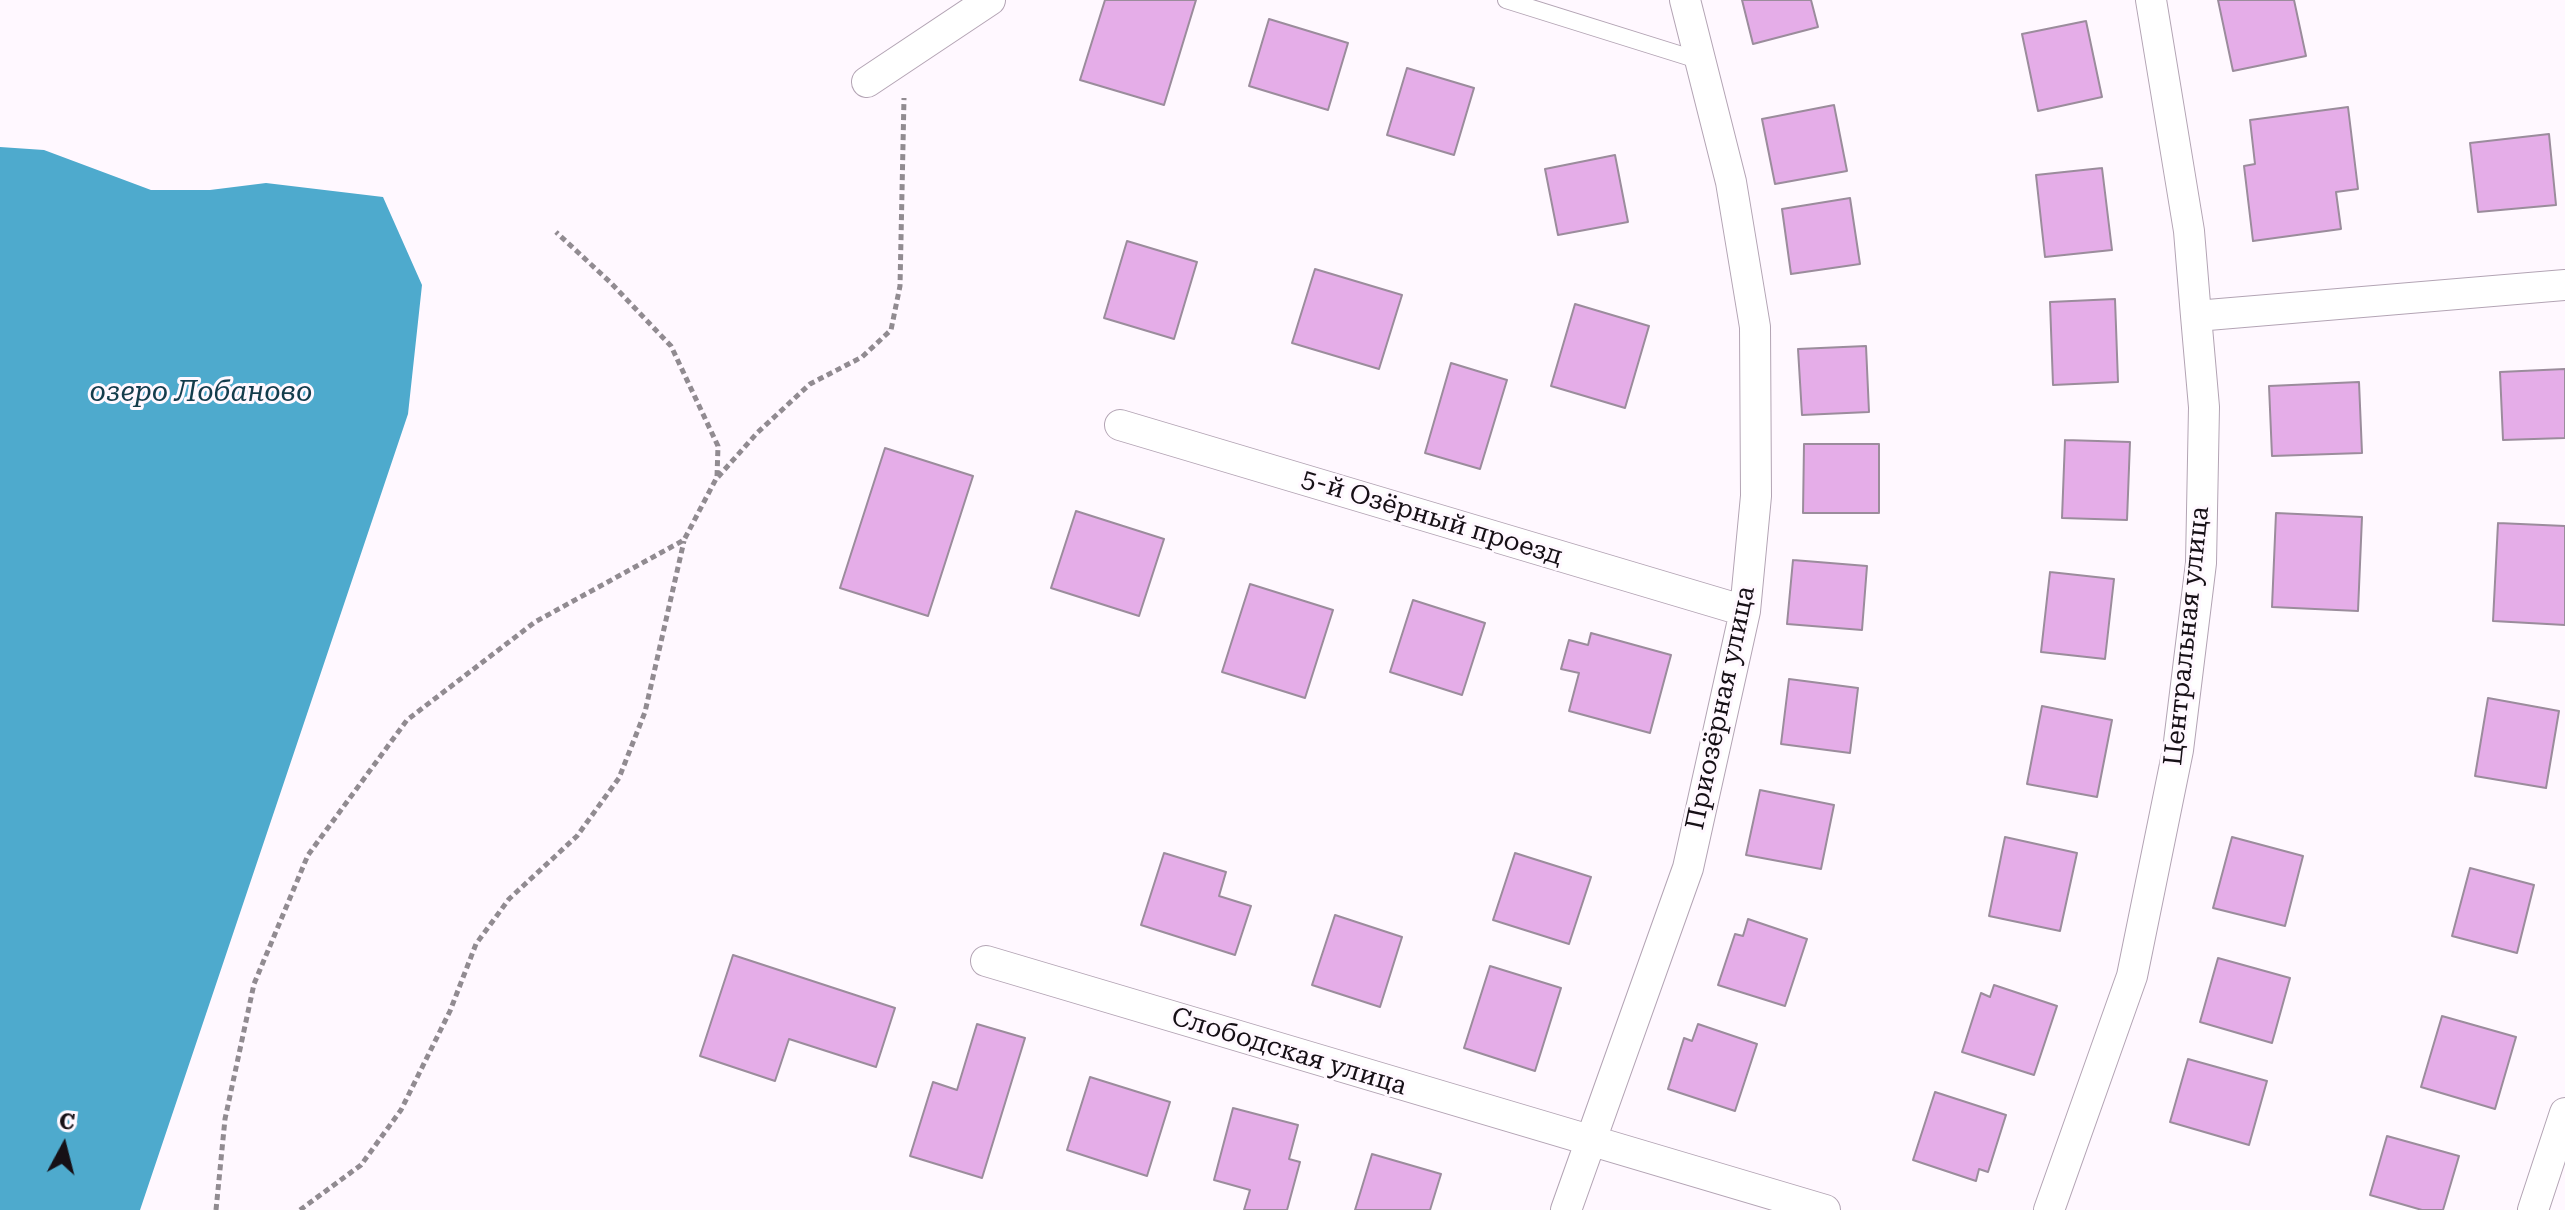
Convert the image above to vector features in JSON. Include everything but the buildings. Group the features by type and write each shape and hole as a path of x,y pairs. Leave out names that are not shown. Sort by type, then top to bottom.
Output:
{"street":[{"path":"867,82 990,0"},
{"name":"Приозёрная улица","path":"1566,1210 1593,1143 1688,868 1745,611 1756,496 1755,327 1731,182 1703,61 1685,0"},
{"name":"Центральная улица","path":"2049,1210 2132,976 2178,750 2201,563 2204,407 2189,231 2151,0"},
{"path":"2196,316 2565,285"},
{"name":"5-й Озёрный проезд","path":"1120,425 1745,611"},
{"name":"Слободская улица","path":"986,961 1825,1210"},
{"path":"2533,1210 2565,1113"}],"lane":[{"path":"1506,0 1703,61"}],"path":[{"path":"300,1210 361,1165 393,1121 450,1011 476,944 509,899 577,836 619,778 645,712 684,540 717,477 757,433 810,384 862,357 891,330 900,286 905,56"},
{"path":"556,232 610,282 671,346 718,446 717,477"},
{"path":"216,1210 225,1119 254,984 308,855 407,720 535,622 617,580 684,540"}],"water":[{"name":"озеро Лобаново","path":"0,147 44,150 151,190 210,190 266,183 383,197 422,285 408,414 140,1210 0,1210"}]}
